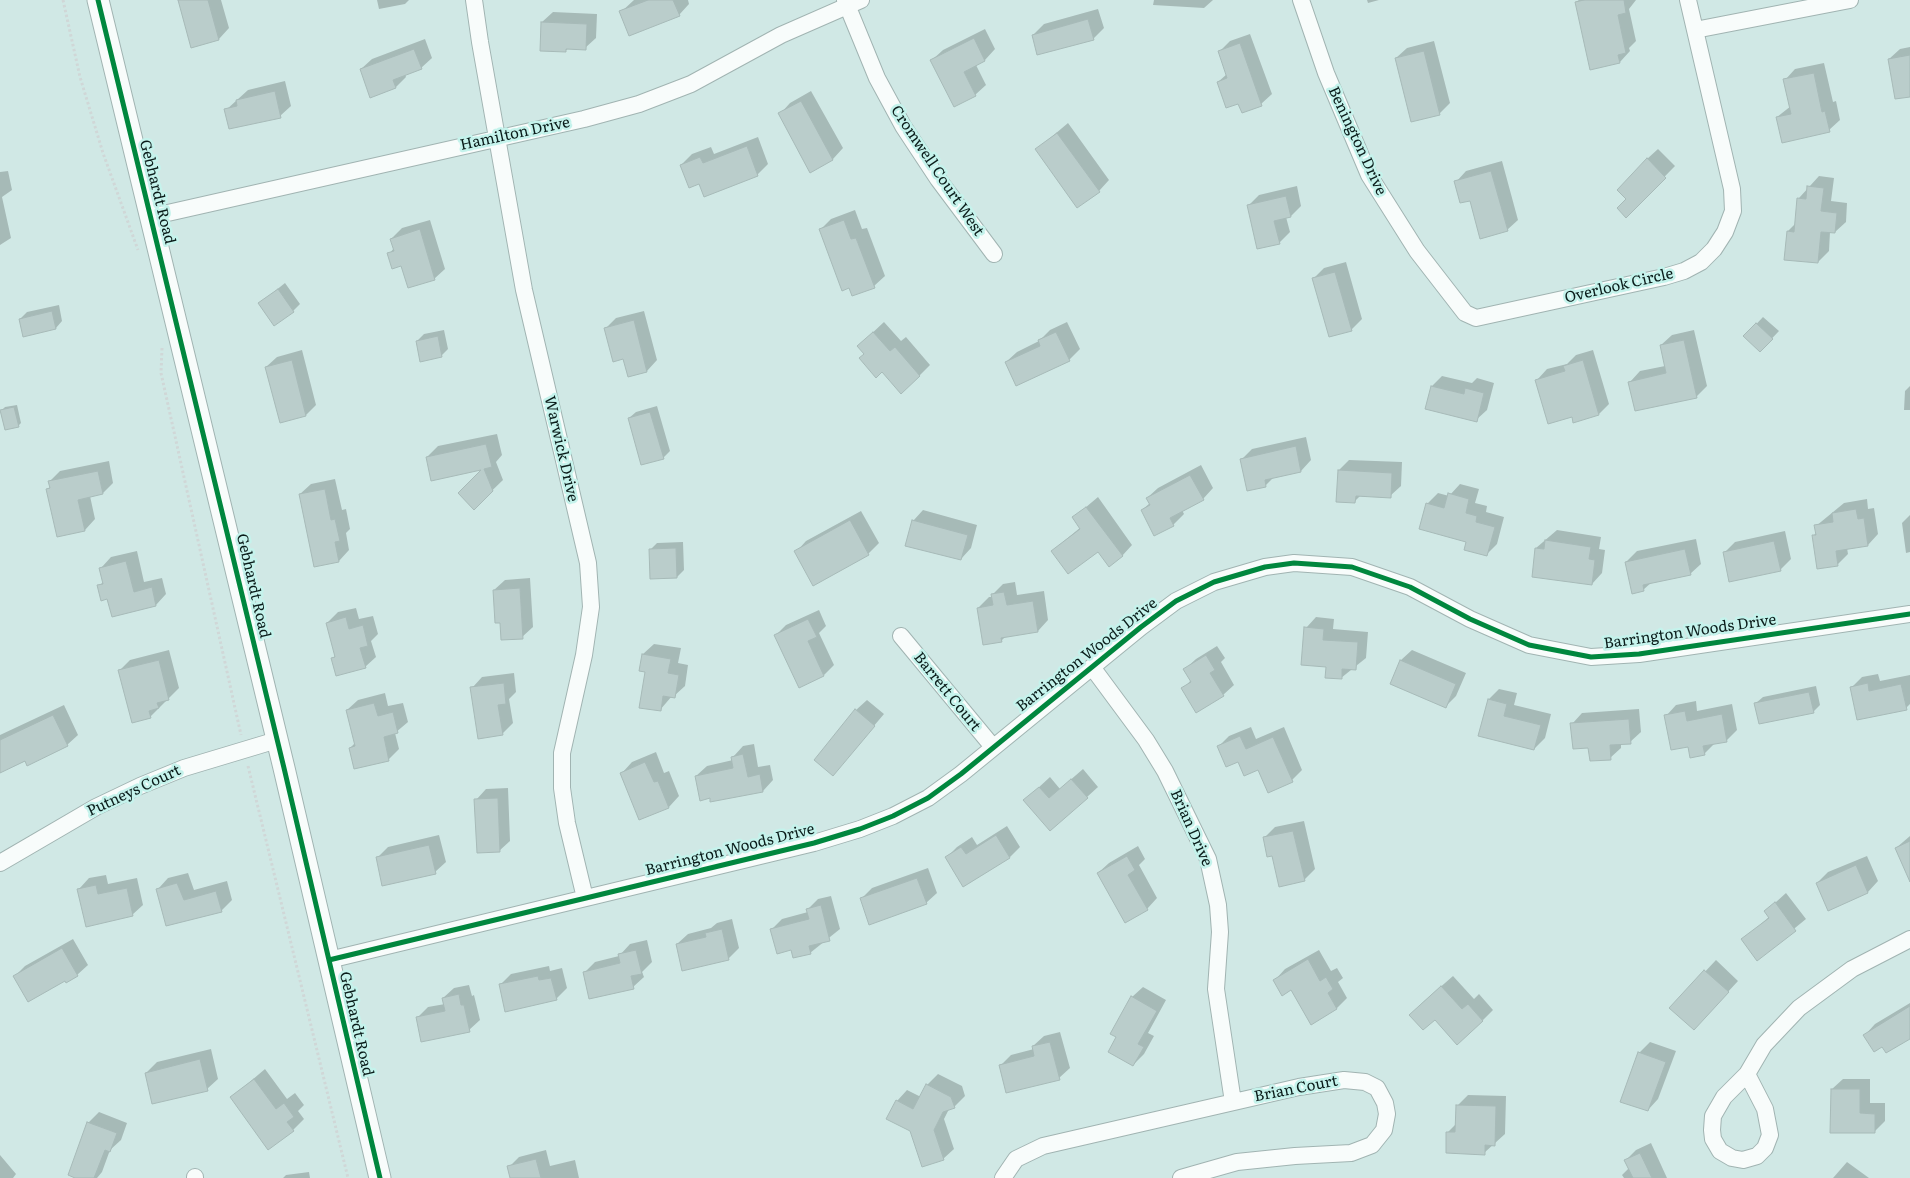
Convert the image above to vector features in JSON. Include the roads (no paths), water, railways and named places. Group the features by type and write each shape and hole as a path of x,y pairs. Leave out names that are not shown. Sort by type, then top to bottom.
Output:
{"street":[{"name":"Gebhardt Road","path":"98,0 277,740 380,1178"},
{"name":"Warwick Drive","path":"474,0 524,290 588,563 591,607 584,655 562,753 567,823 585,898"},
{"name":"Benington Drive","path":"1301,0 1330,82 1369,175 1417,252 1451,295"},
{"name":"Overlook Circle","path":"1451,295 1469,316 1476,318 1489,317 1684,271 1701,262 1714,249 1725,232 1733,211 1732,189 1688,0"},
{"path":"1695,30 1850,0"},
{"name":"Hamilton Drive","path":"150,217 497,139 630,106 691,84 781,35 851,2"},
{"name":"Cromwell Court West","path":"851,2 877,78 903,126 938,179 994,254"},
{"name":"Barrington Woods Drive","path":"329,960 814,843 860,829 928,798 1176,601 1214,582 1243,572 1294,564 1352,567 1410,587 1470,619 1529,645 1591,657 1639,654 1910,614"},
{"name":"Barrett Court","path":"901,636 993,747"},
{"name":"Brian Drive","path":"1092,667 1146,740 1165,771 1208,859 1218,905 1220,932 1216,989 1233,1102"},
{"name":"Putneys Court","path":"0,863 96,807 140,786 184,768 277,740"},
{"path":"1747,1074 1765,1109 1770,1135 1765,1148 1756,1156 1743,1160 1732,1158 1720,1151 1713,1139 1713,1116 1720,1103 1747,1074 1764,1045 1799,1008 1852,970 1910,939"},
{"name":"Brian Court","path":"1002,1178 1016,1159 1043,1146 1299,1087 1344,1080 1364,1082 1377,1088 1385,1103 1387,1114 1384,1130 1372,1145 1351,1153 1237,1162 1181,1178"}]}
